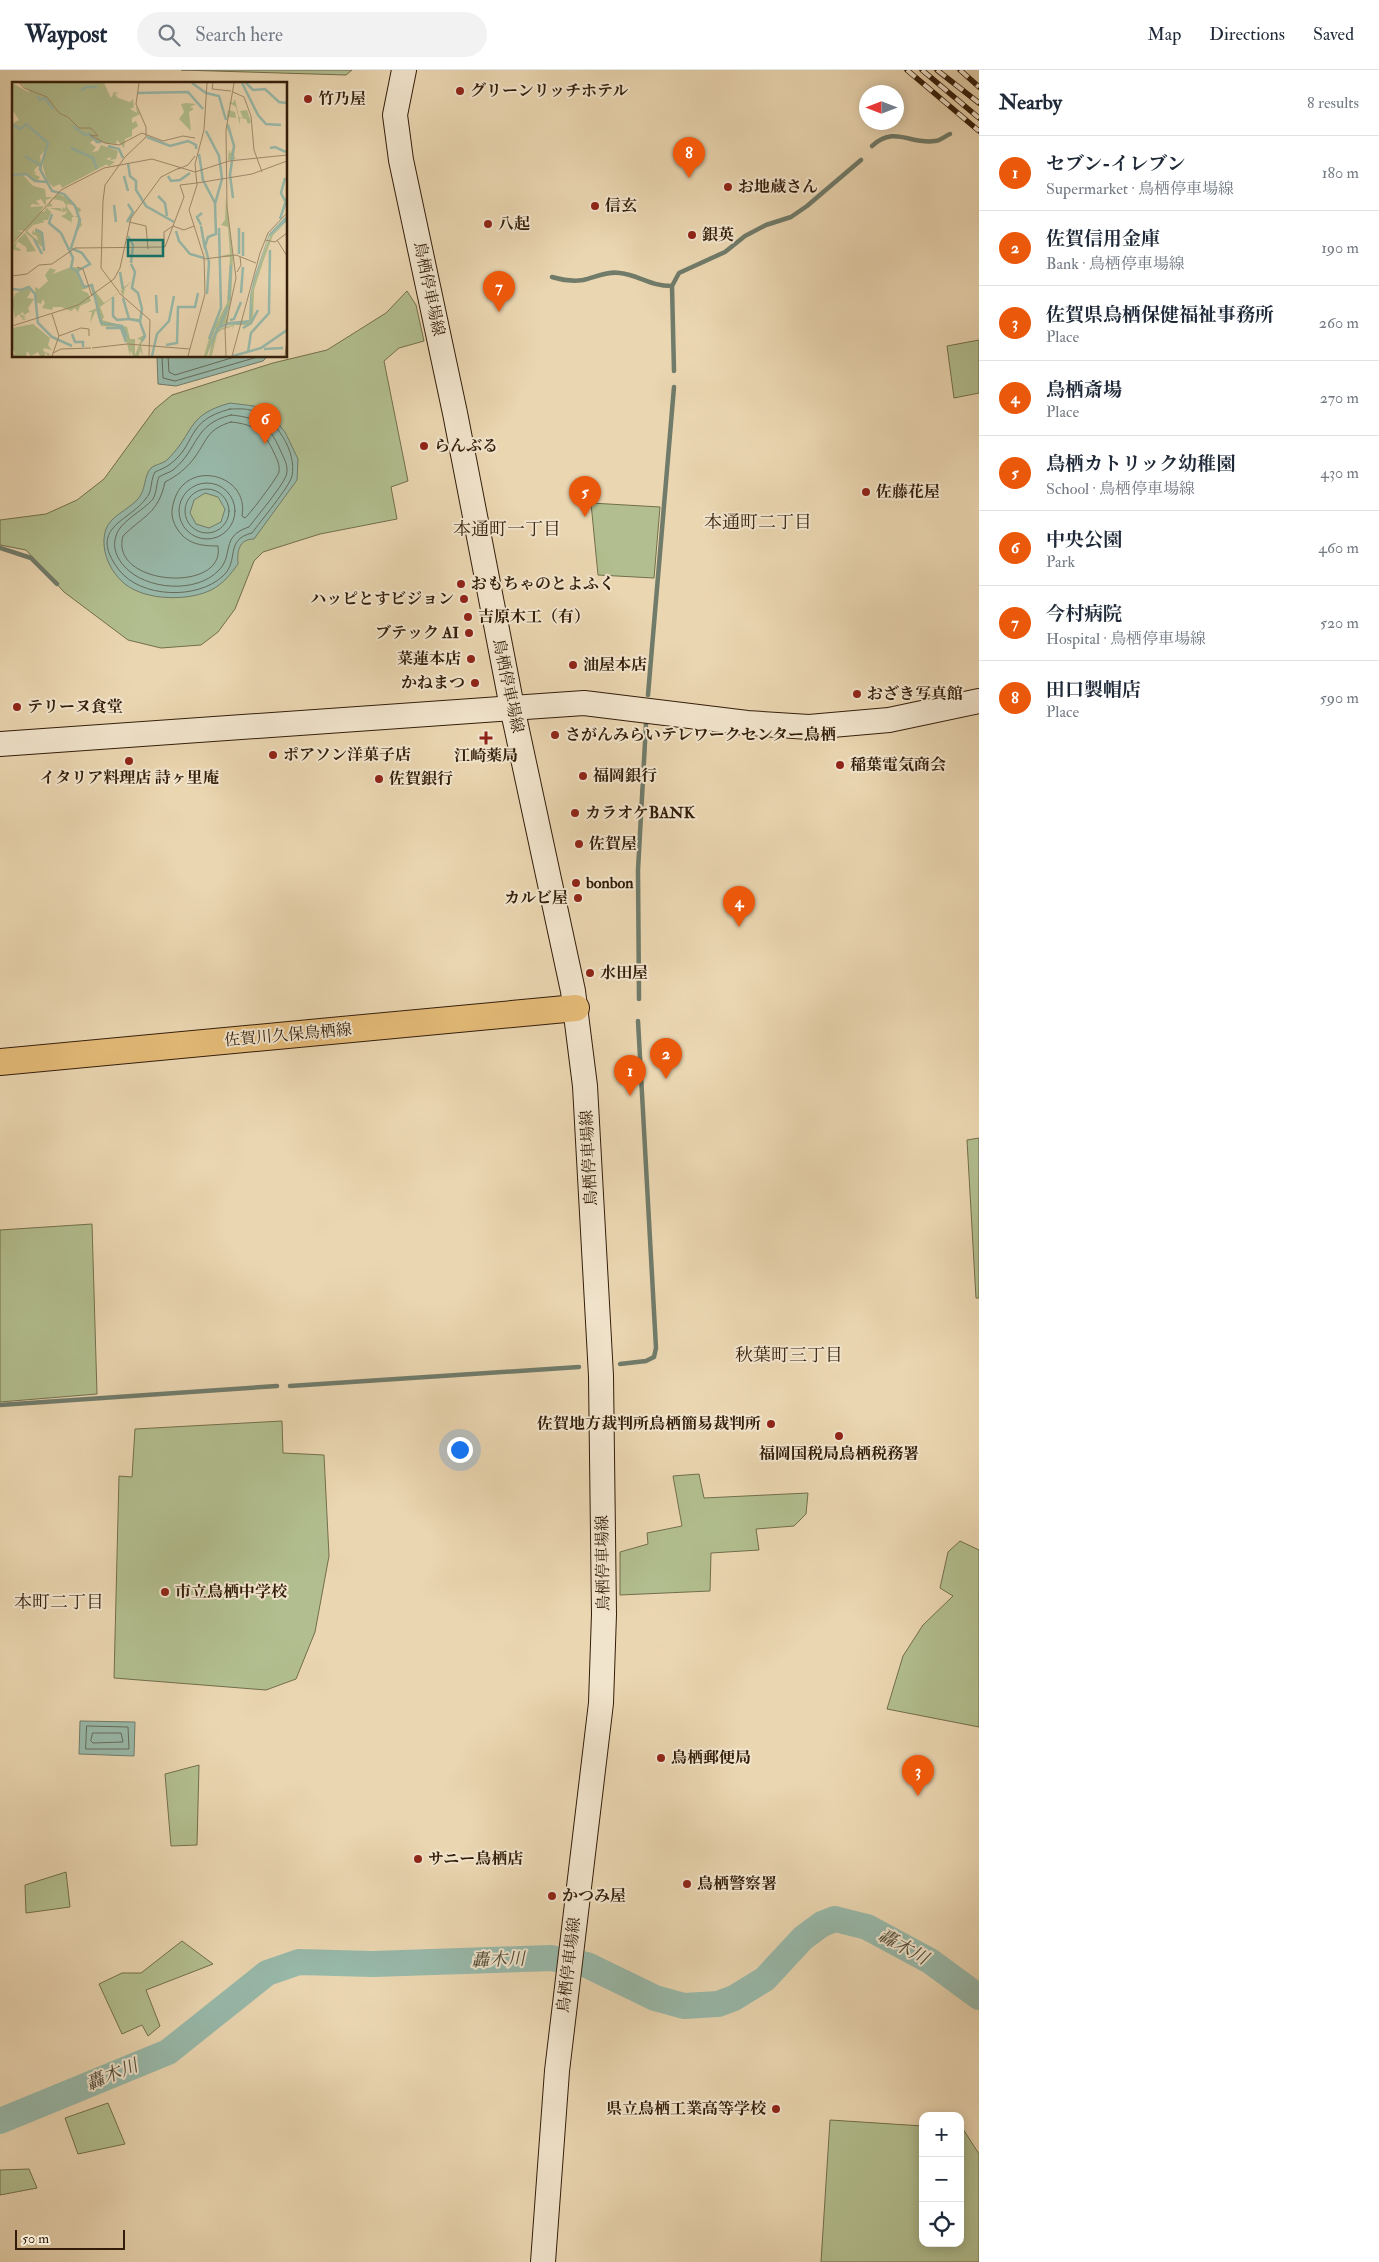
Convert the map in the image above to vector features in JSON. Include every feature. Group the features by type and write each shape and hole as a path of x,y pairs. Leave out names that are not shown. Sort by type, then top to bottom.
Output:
{"main road":[{"name":"鳥栖停車場線","path":"404,70 395,115 401,160 456,413 512,707 576,1008 585,1086 601,1376 604,1614 601,1703 557,2071 542,2262"},
{"path":"0,744 584,702 747,723 809,727 889,720 979,701"},
{"name":"佐賀川久保鳥栖線","path":"0,1062 576,1008"}],"green space":[{"path":"181,70 352,70 346,75"},
{"path":"407,291 416,305 424,341 399,348 384,361 408,481 391,487 397,519 320,534 263,552 254,561 235,609 218,632 201,645 161,648 128,640 64,592 26,550 0,545 0,520 46,514 77,500 104,479 155,409 172,395 273,363 327,350 386,313"},
{"path":"979,340 979,393 954,398 947,346"},
{"path":"591,503 660,507 654,578 598,575"},
{"path":"979,1138 979,1298 976,1298 967,1140"},
{"path":"92,1224 97,1394 0,1402 0,1230"},
{"path":"282,1421 283,1453 324,1455 329,1556 315,1632 296,1679 266,1690 114,1678 119,1476 132,1477 135,1429"},
{"path":"699,1474 704,1498 808,1493 806,1514 794,1526 756,1529 759,1550 711,1553 710,1591 620,1595 620,1552 648,1544 647,1533 682,1526 673,1476"},
{"path":"960,1541 979,1550 979,1727 887,1709 903,1656 923,1625 953,1596 940,1588 948,1552"},
{"path":"199,1765 197,1845 171,1846 165,1774"},
{"path":"66,1872 70,1907 26,1913 25,1885"},
{"path":"182,1941 213,1964 146,1990 160,2026 148,2036 142,2025 122,2034 99,1984 122,1973 141,1973"},
{"path":"108,2103 125,2144 78,2154 65,2118"},
{"path":"830,2120 919,2126 919,2247 964,2247 964,2131 979,2154 979,2262 821,2262"},
{"path":"29,2169 37,2188 0,2195 0,2170"}],"water":[{"path":"157,358 266,358 263,361 176,386 158,384"},
{"path":"230,403 254,406 273,417 285,432 298,459 297,480 254,539 242,543 238,555 238,564 219,585 194,596 174,598 154,596 137,591 121,581 110,565 104,547 106,529 111,521 142,493 151,468 168,459 198,419 216,408","holes":["205,493 218,497 225,509 221,522 209,528 196,524 190,513 194,500"]},
{"path":"80,1721 135,1722 134,1756 79,1754"}],"waterway":[{"path":"872,146 888,137 903,137 926,142 937,141 950,134"},
{"path":"674,371 672,286 679,273 725,252 745,236 766,225 791,217 807,206 861,160"},
{"path":"552,277 579,281 615,273 627,274 664,286 672,286"},
{"path":"648,695 674,387"},
{"path":"0,548 31,558 57,584"},
{"path":"639,999 638,870 646,724"},
{"path":"620,1364 646,1361 654,1357 656,1348 638,1021"},
{"path":"290,1386 579,1367"},
{"path":"0,1405 277,1386"},
{"name":"轟木川","path":"0,2121 168,2052 267,1973 299,1962 373,1964 551,1958 587,1965 655,1998 684,2006 718,2004 734,1998 765,1979 803,1938 822,1924 835,1919 867,1927 930,1961 979,1997"}],"railway":[{"path":"907,70 979,131"},
{"path":"922,70 979,118"},
{"path":"937,70 979,103"},
{"path":"960,70 979,87"}],"place":[{"name":"グリーンリッチホテル","path":"460,91"},
{"name":"竹乃屋","path":"308,99"},
{"name":"田口製帽店","path":"689,178"},
{"name":"お地蔵さん","path":"728,187"},
{"name":"信玄","path":"595,206"},
{"name":"八起","path":"488,224"},
{"name":"銀英","path":"692,235"},
{"name":"今村病院","path":"499,312"},
{"name":"中央公園","path":"265,444"},
{"name":"らんぶる","path":"424,446"},
{"name":"佐藤花屋","path":"866,492"},
{"name":"鳥栖カトリック幼稚園","path":"585,517"},
{"name":"おもちゃのとよふく","path":"461,584"},
{"name":"ハッピとすビジョン","path":"464,599"},
{"name":"吉原木工（有）","path":"468,617"},
{"name":"ブテック AI","path":"469,633"},
{"name":"菜蓮本店","path":"471,659"},
{"name":"油屋本店","path":"573,665"},
{"name":"かねまつ","path":"475,683"},
{"name":"おざき写真館","path":"857,694"},
{"name":"テリーヌ食堂","path":"17,707"},
{"name":"さがんみらいテレワークセンター鳥栖","path":"555,735"},
{"name":"江崎薬局","path":"486,738"},
{"name":"ポアソン洋菓子店","path":"273,755"},
{"name":"イタリア料理店 詩ヶ里庵","path":"129,761"},
{"name":"稲葉電気商会","path":"840,765"},
{"name":"福岡銀行","path":"583,776"},
{"name":"佐賀銀行","path":"379,779"},
{"name":"カラオケBANK","path":"575,813"},
{"name":"佐賀屋","path":"579,844"},
{"name":"bonbon","path":"576,883"},
{"name":"カルビ屋","path":"578,898"},
{"name":"鳥栖斎場","path":"739,927"},
{"name":"水田屋","path":"590,973"},
{"name":"佐賀信用金庫","path":"666,1079"},
{"name":"セブン-イレブン","path":"630,1096"},
{"name":"佐賀地方裁判所鳥栖簡易裁判所","path":"771,1424"},
{"name":"福岡国税局鳥栖税務署","path":"839,1436"},
{"name":"市立鳥栖中学校","path":"165,1592"},
{"name":"鳥栖郵便局","path":"661,1758"},
{"name":"佐賀県鳥栖保健福祉事務所","path":"918,1796"},
{"name":"サニー鳥栖店","path":"418,1859"},
{"name":"鳥栖警察署","path":"687,1884"},
{"name":"かつみ屋","path":"552,1896"},
{"name":"県立鳥栖工業高等学校","path":"776,2109"}],"district":[{"name":"本通町二丁目","path":"758,522"},
{"name":"本通町一丁目","path":"507,529"},
{"name":"秋葉町三丁目","path":"789,1355"},
{"name":"本町二丁目","path":"59,1602"}]}
